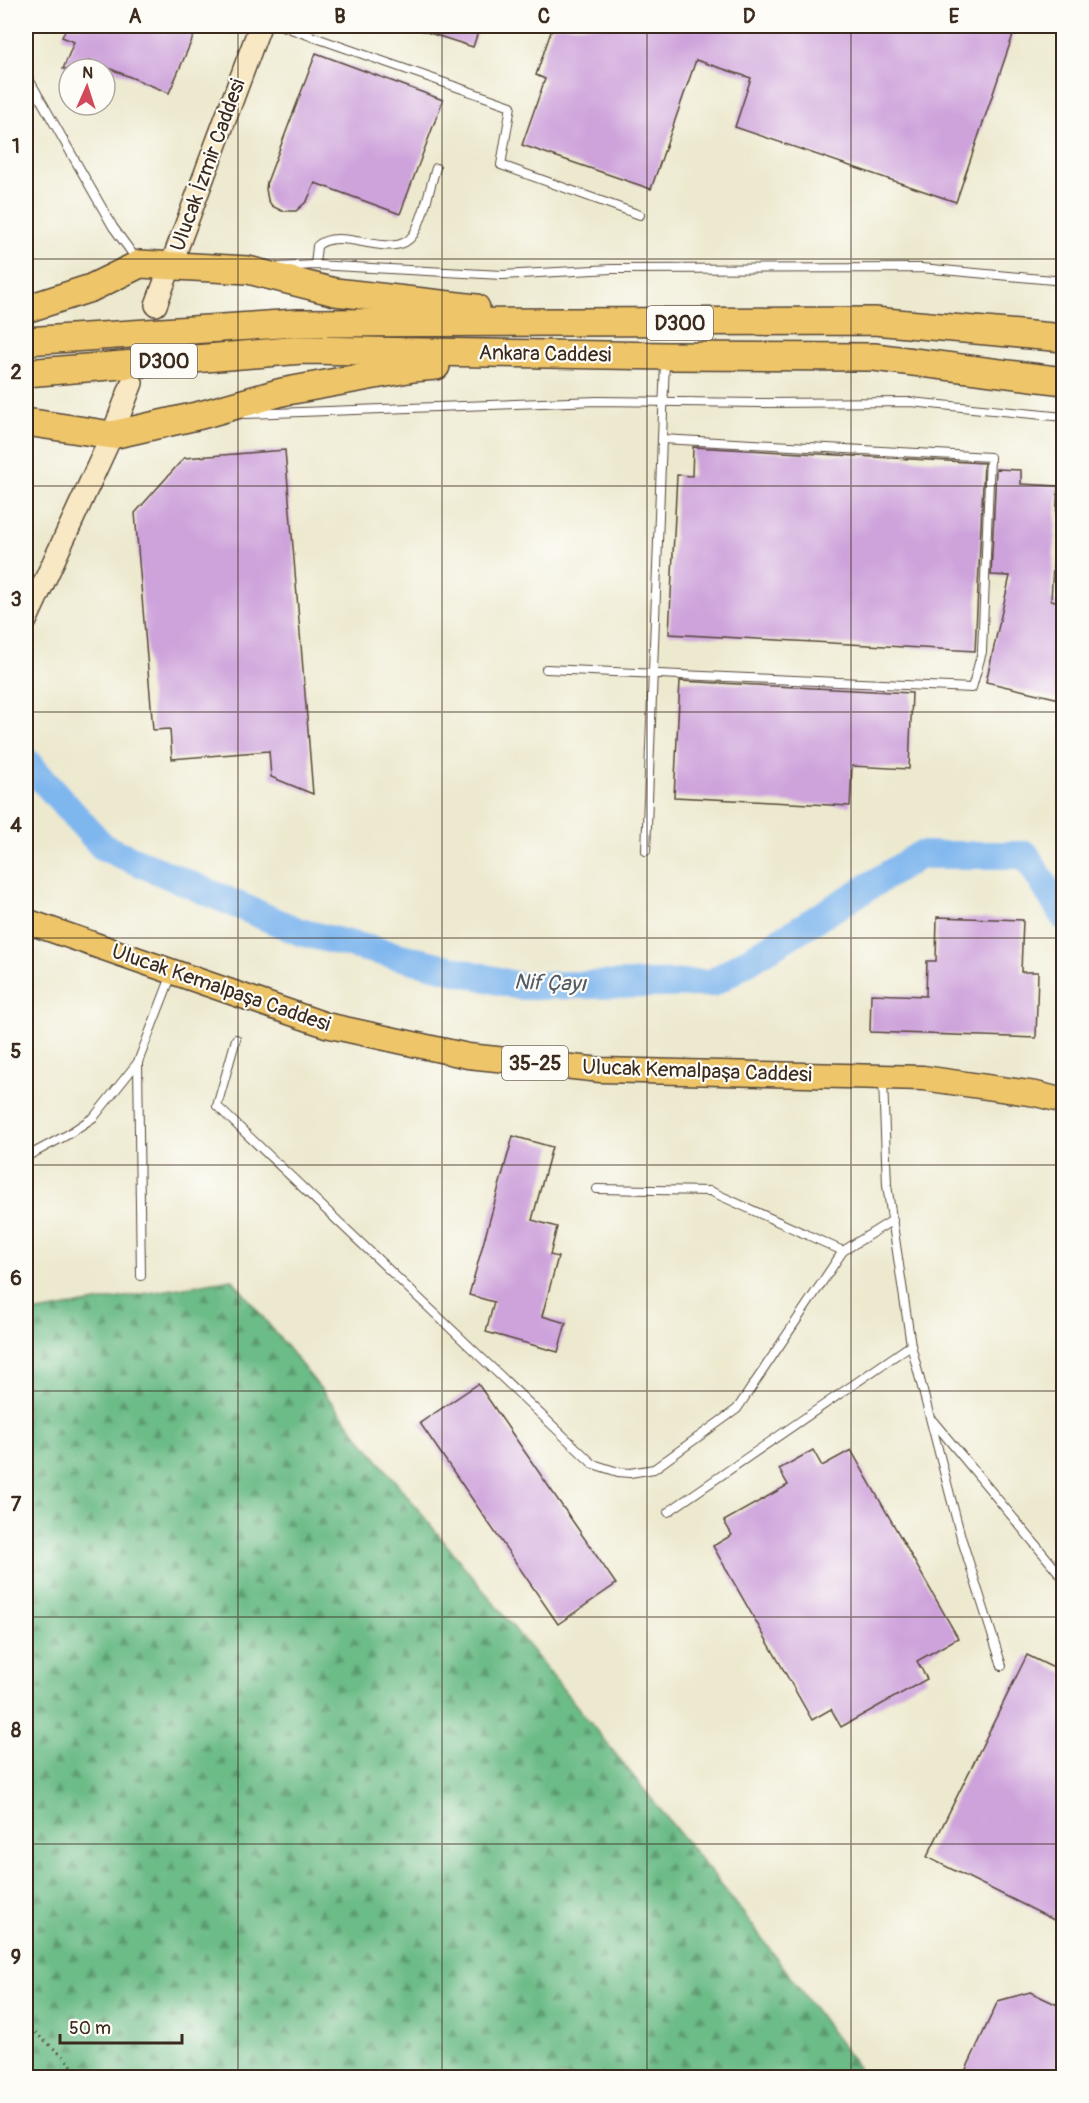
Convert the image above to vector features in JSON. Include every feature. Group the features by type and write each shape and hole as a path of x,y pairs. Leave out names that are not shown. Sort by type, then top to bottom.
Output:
{"highway":[{"path":"26,309 90,288 140,264 248,270 335,292 605,323"},
{"name":"Ankara Caddesi","path":"26,341 296,323 874,321 1064,338"},
{"name":"Ankara Caddesi","path":"26,373 302,350 874,357 1064,381"},
{"path":"26,422 112,435 201,415 282,392 413,368 571,354"}],"main road":[{"name":"Ulucak Kemalpaşa Caddesi","path":"26,921 326,1025 468,1056 601,1070 923,1078 1036,1094 1064,1101"}],"street":[{"name":"Ulucak İzmir Caddesi","path":"156,305 260,26"},
{"path":"26,621 112,435 132,383"}],"lane":[{"path":"282,26 511,106 501,165 640,215"},
{"path":"26,74 112,227 140,264"},
{"path":"315,265 317,246 328,239 394,245 406,242 417,228 436,168"},
{"path":"248,270 315,265 502,275 612,268 921,268 1064,281"},
{"path":"646,850 666,356"},
{"path":"201,415 597,401 910,402 1064,417"},
{"path":"546,669 972,688 981,652 990,457 662,439"},
{"path":"26,1157 68,1135 94,1117 138,1062 173,972"},
{"path":"236,1039 217,1106 593,1464 605,1469 630,1473 654,1469 737,1409 843,1251 893,1220"},
{"path":"138,1062 141,1276"},
{"path":"883,1077 888,1185 911,1345 961,1537 1002,1666"},
{"path":"597,1189 710,1191 843,1251"},
{"path":"668,1512 911,1345"},
{"path":"930,1417 1064,1579"}],"path":[{"path":"26,2025 65,2058 82,2078"}],"green space":[{"path":"232,1279 734,1901 865,2077 26,2077 26,1314"}],"building":[{"path":"67,26 198,26 169,93 117,72 117,57 68,57 74,42 62,37"},
{"path":"415,26 480,26 473,47 414,28"},
{"path":"553,26 1016,26 956,202 735,127 751,78 696,60 651,189 522,145 545,79 536,75"},
{"path":"316,53 443,100 400,214 315,183 307,201 296,211 282,211 272,206 268,200 267,182"},
{"path":"693,447 984,463 975,651 669,634 677,475 692,476"},
{"path":"285,450 313,794 271,777 269,751 172,759 170,729 153,730 135,513 184,458"},
{"path":"996,469 1021,470 1021,484 1058,486 1051,600 1064,603 1064,700 986,682 1010,576 991,575"},
{"path":"680,681 912,693 909,769 852,766 850,806 674,797"},
{"path":"937,917 1023,920 1021,972 1038,972 1036,1038 870,1032 871,994 926,996 927,961 936,961"},
{"path":"513,1136 552,1147 532,1220 557,1227 550,1255 558,1257 542,1316 566,1323 558,1352 486,1332 494,1302 469,1295"},
{"path":"478,1384 616,1584 558,1624 420,1423"},
{"path":"813,1450 822,1466 851,1450 958,1638 917,1661 927,1679 841,1727 831,1709 812,1720 713,1546 732,1535 724,1521 788,1485 779,1469"},
{"path":"1027,1655 1064,1673 1064,1925 927,1857"},
{"path":"1030,1992 1064,2008 1064,2078 962,2078 998,2001"}],"waterway":[{"name":"Nif Çayı","path":"26,761 103,847 300,932 519,986 712,983 920,855 1026,855 1064,917"}]}
